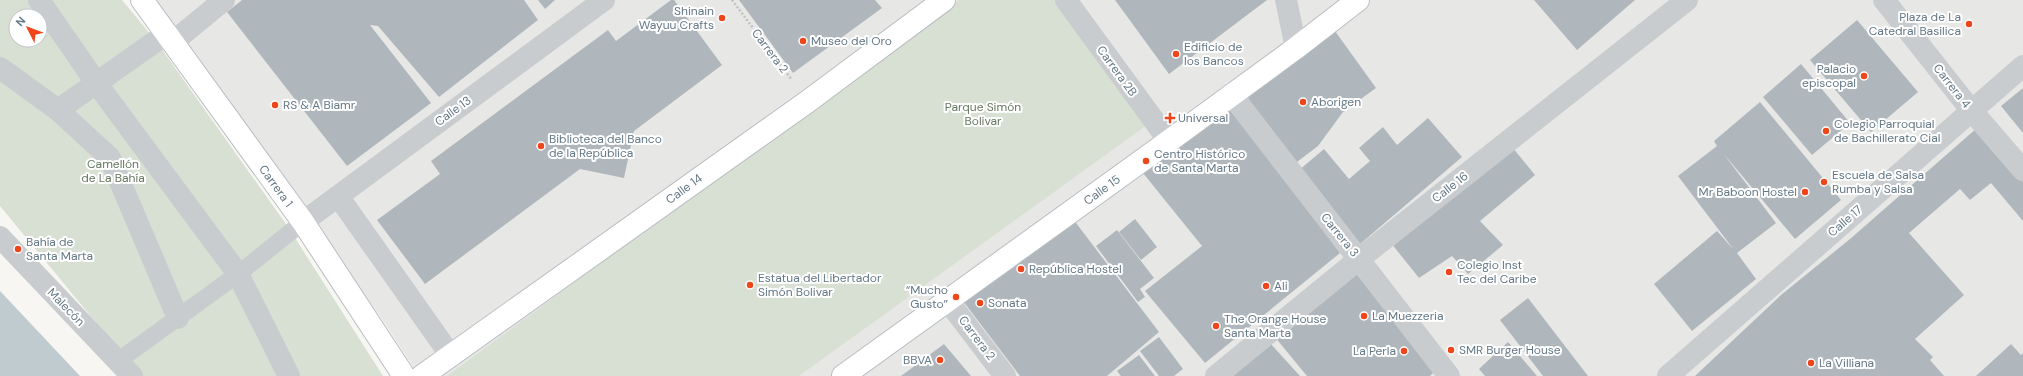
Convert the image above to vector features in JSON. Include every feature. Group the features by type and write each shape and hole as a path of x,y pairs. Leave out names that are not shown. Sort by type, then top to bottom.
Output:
{"street":[{"path":"39,0 97,84 238,274 289,376"},
{"name":"Carrera 1","path":"142,0 164,41 303,222 404,376"},
{"path":"58,110 224,0"},
{"name":"Calle 13","path":"303,222 604,0"},
{"name":"Calle 14","path":"422,376 807,102 944,0"},
{"name":"Carrera 2B","path":"1066,0 1169,141"},
{"path":"1286,0 1296,48"},
{"name":"Calle 15","path":"843,376 1169,141 1231,94 1296,48 1358,0"},
{"name":"Calle 16","path":"1216,376 1359,259 1687,0"},
{"name":"Carrera 4","path":"1884,0 1971,110 2023,170"},
{"name":"Calle 17","path":"1668,376 2023,66"},
{"path":"0,68 58,110 110,158 178,318"},
{"name":"Carrera 3","path":"1231,94 1449,376"},
{"path":"338,196 451,356"},
{"name":"Malecón","path":"0,237 125,368"},
{"name":"Carrera 2","path":"948,301 1005,376"}],"lane":[{"path":"125,368 178,318 238,274 303,222"}],"path":[{"name":"Carrera 2","path":"732,0 807,102"}],"shaded area":[{"name":"Centro Histórico de Santa Marta","path":"155,0 2023,0 2023,376 419,376 384,322"},
{"path":"0,291 80,376 0,376"}],"green space":[{"name":"Camellón de La Bahía","path":"0,0 122,0 156,41 288,227 383,376 140,376 0,206"},
{"name":"Parque Simón Bolivar","path":"959,0 1058,0 1147,125 799,376 447,376"}],"building":[{"path":"242,0 524,0 538,20 439,97 378,26 370,25 431,103 347,166 227,12"},
{"path":"538,0 555,0 545,9"},
{"name":"Biblioteca del Banco de la República","path":"671,0 674,0 722,65 634,131 624,178 580,169 425,284 377,220 440,174 431,161 608,30 616,41"},
{"name":"Museo del Oro","path":"739,0 875,0 882,8 793,73"},
{"name":"Edificio de los Bancos","path":"1115,0 1267,0 1169,74"},
{"path":"1534,0 1635,0 1577,50"},
{"name":"Palacio episcopal","path":"1857,20 1918,92 1871,132 1810,60"},
{"name":"Aborigen","path":"1335,31 1376,88 1343,112 1318,146 1293,165 1250,110 1248,95"},
{"path":"1801,64 1850,123 1812,155 1763,97"},
{"path":"2023,88 2023,133 2001,106"},
{"path":"1225,100 1340,253 1205,363 1145,291 1202,246 1143,173"},
{"path":"1760,102 1841,200 1795,239 1723,153 1776,223 1737,253 1756,279 1692,331 1654,284 1717,231 1734,250 1678,176 1717,146 1714,141"},
{"path":"1428,118 1462,157 1360,244 1298,171 1324,149 1349,179 1370,161 1359,148 1383,127 1397,145"},
{"path":"1977,128 2023,182 2023,221 1991,183 1970,200 1960,189 1909,233 1964,295 1915,339 1933,357 1930,360 1944,376 1695,376 1781,295 1850,239"},
{"path":"1512,147 1535,175 1480,221 1503,245 1468,274 1452,256 1419,278 1391,243"},
{"path":"1073,219 1159,332 1107,376 1020,376 963,301"},
{"path":"1135,219 1157,247 1141,260 1119,232"},
{"path":"1117,230 1154,278 1140,289 1145,297 1138,302 1096,246"},
{"path":"1356,271 1435,371 1430,376 1307,376 1274,336"},
{"path":"1528,298 1588,376 1543,376 1500,320"},
{"path":"1159,337 1183,369 1174,376 1159,376 1140,351"},
{"path":"1269,342 1300,376 1231,376"},
{"path":"1508,342 1537,376 1485,376 1479,369"},
{"name":"BBVA","path":"944,344 971,376 901,376"},
{"path":"2011,344 2021,355 2023,353 2023,376 1976,376"},
{"path":"1139,355 1155,376 1121,376 1117,371"}],"place":[{"name":"Shinain Wayuu Crafts","path":"722,18"},
{"name":"Plaza de La Catedral Basilica","path":"1969,24"},
{"name":"Museo del Oro","path":"803,41"},
{"name":"Edificio de los Bancos","path":"1176,54"},
{"name":"Palacio episcopal","path":"1864,76"},
{"name":"Aborigen","path":"1303,102"},
{"name":"RS & A Biamr","path":"275,105"},
{"name":"Universal","path":"1170,118"},
{"name":"Colegio Parroquial de Bachillerato Cial","path":"1826,131"},
{"name":"Biblioteca del Banco de la República","path":"541,146"},
{"name":"Centro Histórico de Santa Marta","path":"1146,161"},
{"name":"Escuela de Salsa Rumba y Salsa","path":"1824,182"},
{"name":"Mr Baboon Hostel","path":"1805,192"},
{"name":"Bahía de Santa Marta","path":"18,249"},
{"name":"República Hostel","path":"1021,269"},
{"name":"Colegio Inst Tec del Caribe","path":"1449,272"},
{"name":"Estatua del Libertador Simón Bolivar","path":"750,285"},
{"name":"Ali","path":"1266,286"},
{"name":"“Mucho Gusto”","path":"956,297"},
{"name":"Sonata","path":"980,303"},
{"name":"La Muezzeria","path":"1364,316"},
{"name":"The Orange House Santa Marta","path":"1216,326"},
{"name":"SMR Burger House","path":"1451,350"},
{"name":"La Perla","path":"1404,351"},
{"name":"BBVA","path":"940,360"},
{"name":"La Villiana","path":"1811,363"}]}
